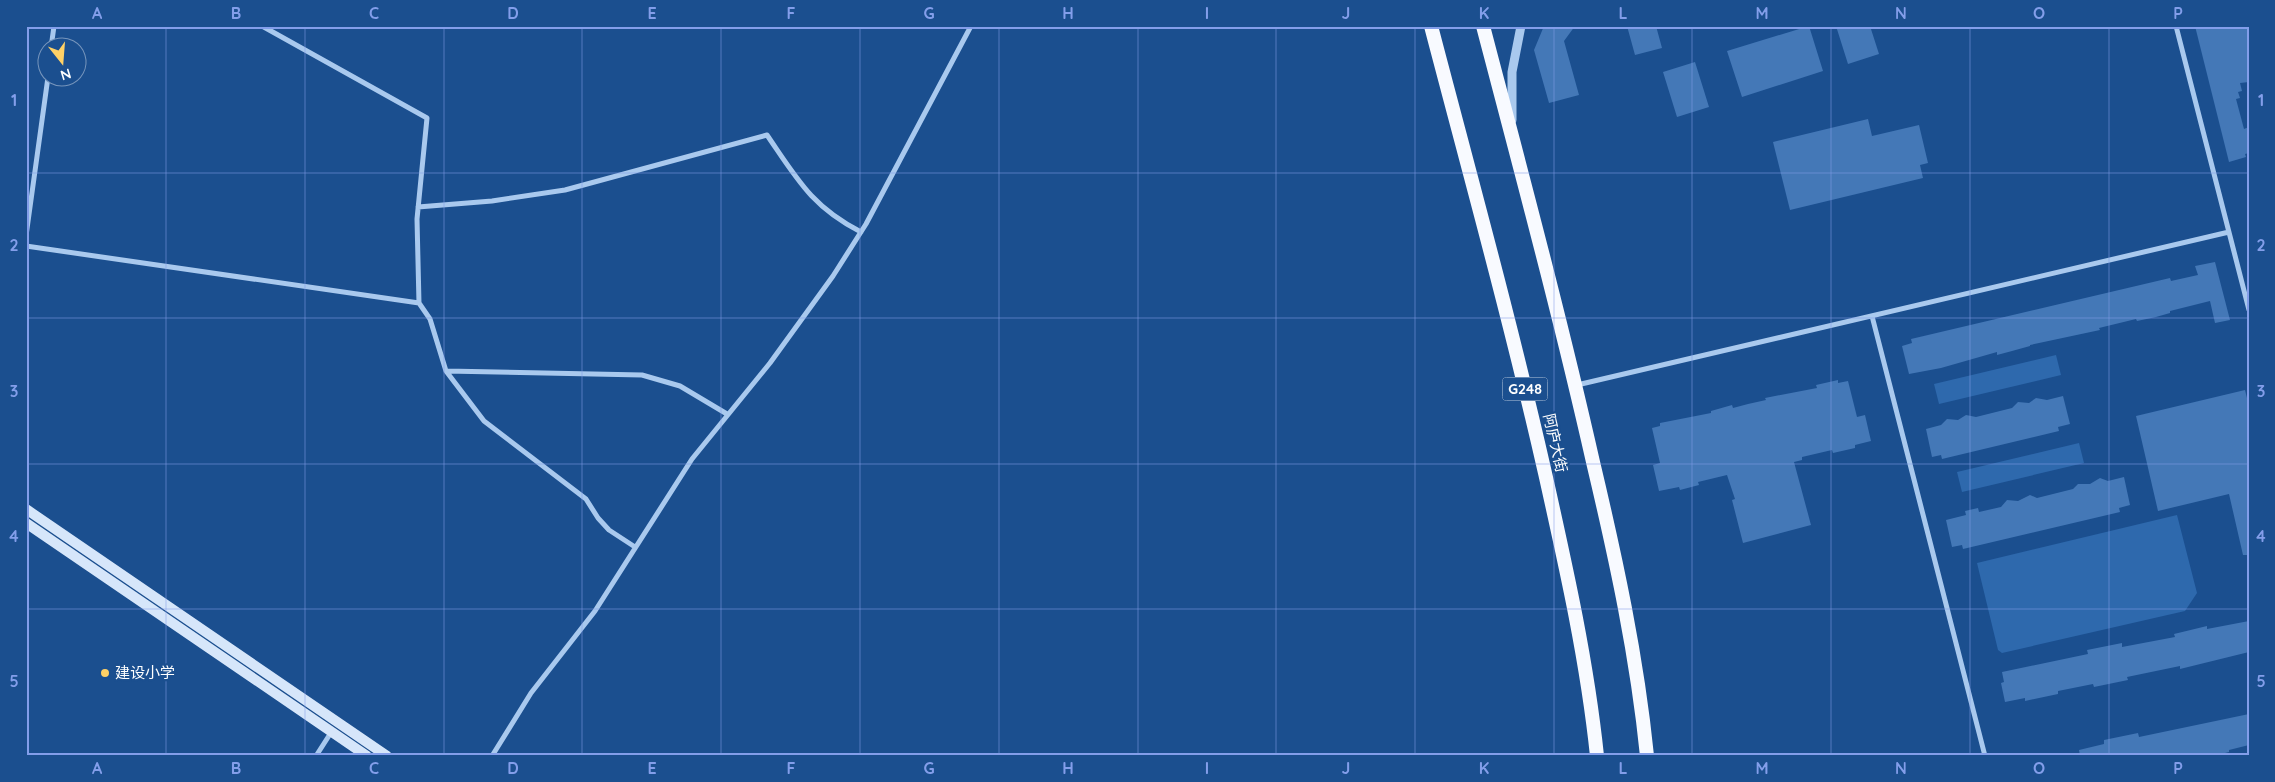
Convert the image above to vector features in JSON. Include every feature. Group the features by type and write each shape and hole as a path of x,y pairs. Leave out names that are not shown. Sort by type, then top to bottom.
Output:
{"highway":[{"name":"阿庐大街","path":"1431,26 1516,345 1573,596 1589,690 1597,756"},
{"path":"1483,26 1576,385 1622,586 1638,683 1647,756"}],"main road":[{"path":"26,509 387,756"},
{"path":"26,523 367,756"}],"street":[{"path":"262,26 427,118 418,207 419,303 430,319 446,370 484,421 586,499 598,518 609,530 635,547"},
{"path":"492,756 532,693 595,611 692,459 798,326 861,232 971,26"},
{"path":"1512,135 1512,72 1521,26"},
{"path":"2176,26 2249,310"},
{"path":"26,236 46,88"},
{"path":"418,207 492,201 565,190 767,136 805,192 832,215 861,232"},
{"path":"1576,385 2228,232"},
{"path":"26,246 419,303"},
{"path":"1872,316 1985,756"},
{"path":"446,370 642,376 680,386 727,414"},
{"path":"316,756 338,722"}],"shaded area":[{"path":"2056,355 2061,375 1939,404 1934,384"},
{"path":"2079,443 2084,463 1962,492 1957,472"},
{"path":"2177,515 2197,593 2185,611 2002,653 1998,650 1977,563"}],"building":[{"path":"1544,26 1575,26 1564,41 1579,95 1549,103 1534,50"},
{"path":"1627,26 1656,26 1662,48 1635,55"},
{"path":"1809,26 1823,71 1742,97 1727,51"},
{"path":"1836,26 1870,26 1879,54 1848,64"},
{"path":"2195,26 2249,26 2249,82 2240,83 2242,91 2238,92 2240,98 2236,99 2244,129 2249,127 2249,153 2245,154 2246,157 2229,162"},
{"path":"1695,62 1709,107 1677,117 1663,72"},
{"path":"1868,119 1872,136 1919,125 1928,163 1920,165 1923,178 1790,210 1773,142"},
{"path":"2215,262 2230,320 2215,323 2210,301 2170,311 2170,313 2156,317 2137,321 2136,319 2099,328 2100,330 2030,345 1997,355 1997,352 1941,368 1909,374 1902,346 1912,343 1911,339 2170,278 2171,281 2198,275 2195,266"},
{"path":"1838,380 1838,383 1848,381 1857,417 1865,415 1871,441 1855,445 1855,448 1833,453 1832,450 1802,457 1802,460 1794,462 1811,525 1743,543 1732,500 1735,499 1727,475 1698,482 1699,485 1680,490 1679,487 1659,491 1653,465 1660,463 1652,428 1660,426 1660,423 1711,413 1711,411 1732,405 1733,408 1766,400 1765,398 1817,388 1816,385"},
{"path":"2245,390 2249,406 2249,555 2243,555 2229,494 2158,511 2136,416"},
{"path":"2063,396 2070,424 2058,427 2059,431 1942,459 1941,455 1932,457 1926,429 1941,425 1947,419 1958,420 1966,415 1976,417 2012,408 2018,402 2029,403 2036,398 2047,400"},
{"path":"2124,477 2130,505 2119,508 2120,512 1963,549 1962,545 1952,547 1946,520 1966,515 1965,511 1978,508 1979,512 2001,507 2007,500 2018,501 2030,495 2037,498 2073,489 2078,484 2090,484 2100,478 2108,481"},
{"path":"2249,621 2249,652 2180,669 2180,666 2127,677 2128,680 2094,687 2093,684 2058,691 2058,694 2025,701 2025,698 2005,702 2001,683 2004,682 2002,672 2088,654 2087,650 2122,643 2122,647 2175,637 2174,634 2207,626 2207,629"},
{"path":"2249,714 2249,745 2213,756 2080,756 2079,750 2104,744 2104,740 2138,733 2139,737"}],"place":[{"name":"建设小学","path":"105,673"}]}
